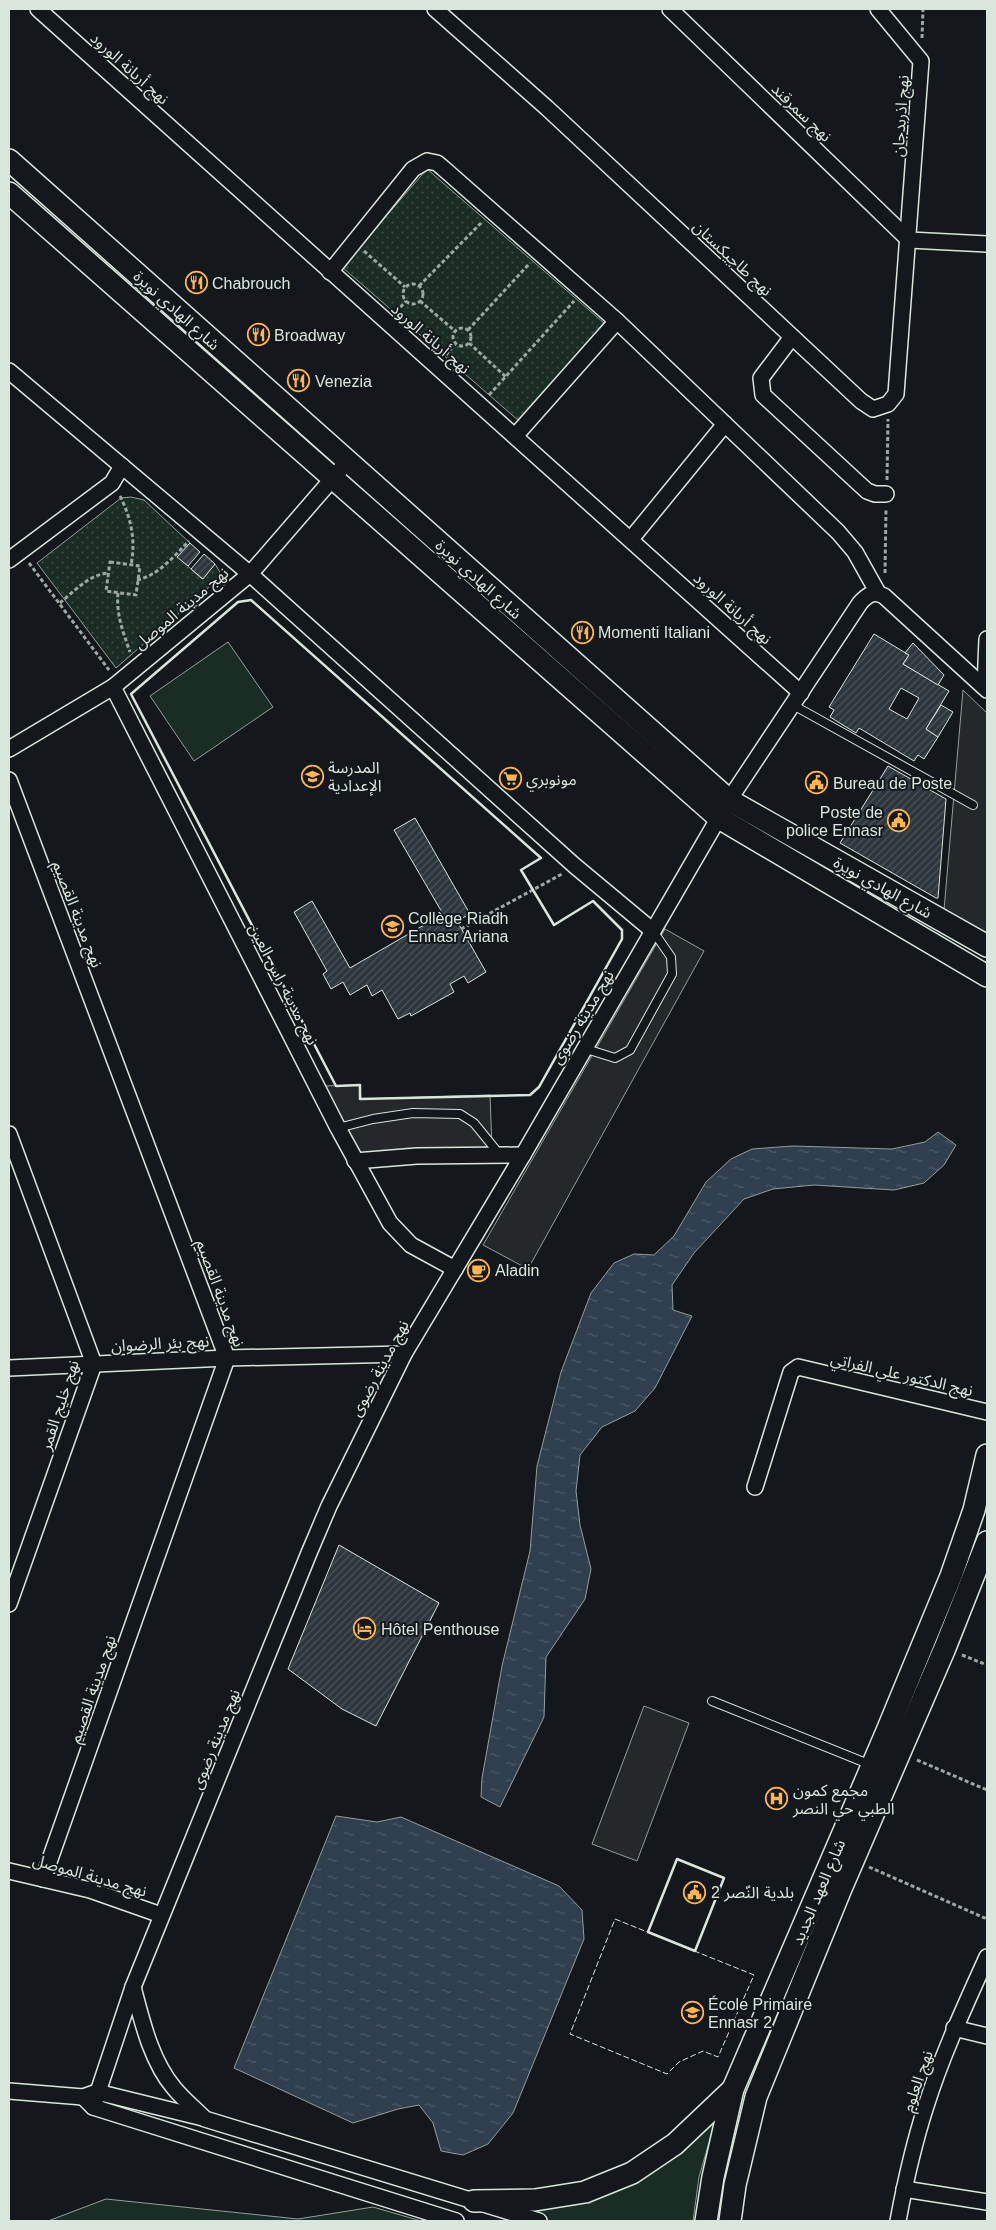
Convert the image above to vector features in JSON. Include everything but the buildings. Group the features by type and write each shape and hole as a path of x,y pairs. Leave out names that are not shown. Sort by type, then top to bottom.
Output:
{"main road":[{"name":"شارع الهادي نويرة","path":"9,160 347,462 724,809"},
{"name":"شارع الهادي نويرة","path":"9,193 332,478 724,809 958,943 987,976"},
{"name":"شارع الهادي نويرة","path":"958,943 987,946"},
{"name":"شارع العهد الجديد","path":"706,2221 713,2177 733,2089 873,1765 963,1545 987,1455"},
{"name":"شارع العهد الجديد","path":"730,2221 735,2185 756,2096 945,1648 987,1542"},
{"path":"474,2201 543,2199 585,2192 632,2174 675,2144 733,2089"}],"street":[{"name":"نهج أريانة الورود","path":"38,9 330,272 631,539 797,699"},
{"name":"نهج طاجيكستان","path":"435,9 547,108 867,407 878,408 888,404 896,394 909,240"},
{"name":"نهج سمرقند","path":"670,9 909,240"},
{"name":"نهج اذربدجان","path":"878,9 921,61 909,240"},
{"path":"330,272 355,244 413,169 427,161 437,163 617,321 838,532 855,552 878,593"},
{"path":"909,240 987,244"},
{"path":"516,435 617,321"},
{"path":"792,337 761,378 764,395 867,491 875,494 886,494"},
{"path":"9,371 250,574 575,866 653,931"},
{"path":"631,539 726,424"},
{"name":"نهج مدينة الموصل","path":"9,749 116,685 250,574 347,462"},
{"path":"15,556 112,483 122,466"},
{"path":"724,809 860,603 870,594 878,593 884,596 986,689"},
{"path":"986,689 987,639"},
{"name":"نهج مدينة راس العين","path":"116,685 338,1128 390,1223 411,1245 455,1269"},
{"name":"نهج مدينة القصيم","path":"9,780 227,1358 43,1879"},
{"name":"نهج مدينة رضوى","path":"91,2099 133,1987 326,1514 404,1354 523,1155 583,1048 724,809"},
{"name":"نهج خليج القمر","path":"9,1134 94,1364 9,1604"},
{"path":"355,1160 417,1156 523,1155"},
{"name":"نهج بئر الرضوان","path":"9,1368 227,1358 404,1354"},
{"name":"نهج الدكتور علي الفراتي","path":"755,1487 791,1372 798,1368 987,1412"},
{"name":"نهج مدينة الموصل","path":"9,1871 90,1890 162,1915"},
{"name":"نهج العلوم","path":"898,2221 904,2189 926,2106 954,2028 987,1957"},
{"path":"133,1987 144,2026 158,2062 174,2088 205,2119"},
{"path":"954,2028 987,2036"},
{"path":"9,2091 91,2099 205,2119 539,2221"},
{"path":"91,2099 456,2221"},
{"path":"904,2189 987,2202"}],"lane":[{"path":"797,699 973,805"},
{"path":"583,1048 615,1058 630,1050 672,974 671,957 653,931"},
{"path":"338,1128 373,1119 414,1113 460,1114 474,1124 500,1155"},
{"path":"712,1701 873,1765"}],"path":[{"path":"419,286 491,212"},
{"path":"355,244 405,287"},
{"path":"468,330 539,254"},
{"path":"412,284 419,286 423,293 420,301 413,304 406,302 403,294 405,287 412,284"},
{"path":"480,404 583,291"},
{"path":"420,301 455,331"},
{"path":"461,328 468,330 471,337 469,343 462,347 456,344 452,338 455,331 461,328"},
{"path":"469,343 506,376"},
{"path":"112,483 121,498 132,527 134,547 131,565"},
{"path":"137,580 149,577 161,568 200,532"},
{"path":"15,556 60,603 116,685"},
{"path":"110,562 131,565 140,566 136,595 106,591 110,562"},
{"path":"60,603 84,583 100,574 109,574"},
{"path":"118,592 117,606 119,618 137,668"},
{"path":"461,929 533,891 575,866"},
{"path":"945,1648 987,1665"},
{"path":"900,1754 987,1790"},
{"path":"854,1860 987,1919"}],"green space":[{"path":"427,169 604,323 519,421 342,267"},
{"path":"131,497 144,500 190,543 178,557 202,579 215,564 220,572 217,580 116,668 37,563 121,498"},
{"path":"228,642 273,707 194,761 150,696"},
{"path":"717,2115 699,2177 693,2221 544,2221 534,2207 585,2199"},
{"path":"106,2199 298,2219 373,2207 421,2221 48,2221"}],"shaded area":[{"path":"963,690 987,713 987,935 944,910"},
{"path":"665,929 704,951 528,1269 483,1245"},
{"path":"360,1085 361,1099 490,1095 492,1149 355,1153 322,1086"},
{"path":"644,1706 689,1723 637,1861 592,1844"}],"water":[{"path":"938,1132 956,1145 944,1165 924,1183 894,1190 814,1185 773,1189 744,1199 694,1253 672,1285 673,1310 692,1316 655,1388 635,1411 602,1427 580,1455 576,1491 580,1525 591,1569 585,1599 546,1657 544,1717 500,1807 481,1797 482,1778 502,1666 530,1551 537,1466 561,1372 591,1293 614,1263 634,1254 654,1255 674,1236 706,1182 731,1159 752,1149 793,1146 892,1149 925,1142"},
{"path":"336,1816 377,1822 401,1817 559,1886 582,1910 584,1939 513,2113 488,2144 463,2155 441,2151 433,2123 419,2105 398,2109 353,2123 234,2068"}],"fence":[{"path":"615,1919 754,1975 718,2057 703,2051 679,2062 667,2074 570,2034 615,1919"}],"wall":[{"path":"251,600 541,858 521,870 554,925 593,901 622,930 622,939 539,1087 530,1095 360,1099 360,1085 336,1086 131,694 238,602 251,600"},
{"path":"677,1859 724,1878 695,1951 648,1932 677,1859"}],"place":[{"name":"Chabrouch","path":"196,283"},
{"name":"Broadway","path":"258,335"},
{"name":"Venezia","path":"299,381"},
{"name":"Momenti Italiani","path":"582,632"},
{"name":"المدرسة الإعدادية","path":"312,776"},
{"name":"مونوبري","path":"510,779"},
{"name":"Bureau de Poste","path":"817,783"},
{"name":"Poste de police Ennasr","path":"899,821"},
{"name":"Collège Riadh Ennasr Ariana","path":"392,927"},
{"name":"Aladin","path":"479,1270"},
{"name":"Hôtel Penthouse","path":"365,1629"},
{"name":"مجمع كمون الطبي حي النصر","path":"777,1799"},
{"name":"بلدية النّصر 2","path":"695,1892"},
{"name":"École Primaire Ennasr 2","path":"692,2013"}]}
